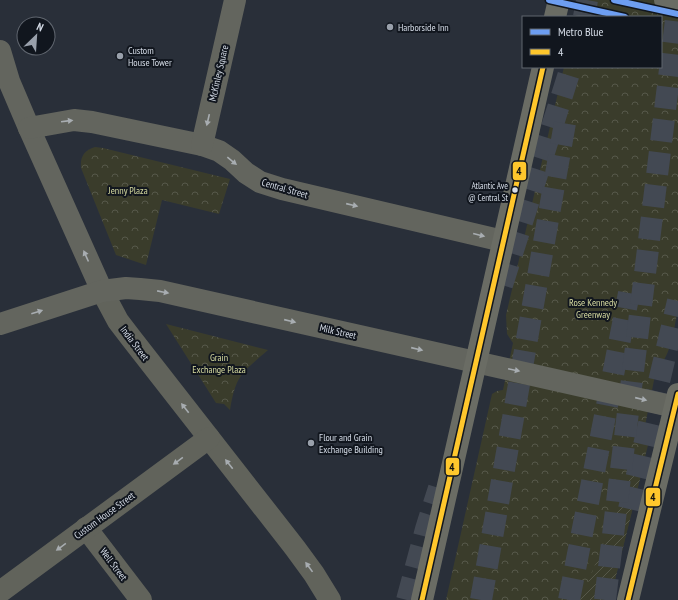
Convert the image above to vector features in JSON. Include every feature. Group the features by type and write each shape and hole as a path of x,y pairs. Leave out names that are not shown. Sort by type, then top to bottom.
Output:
{"main road":[{"name":"McKinley Square","path":"202,145 235,0"},
{"path":"555,16 559,0"},
{"path":"666,0 678,3"},
{"name":"India Street","path":"0,51 4,80 29,128 102,291"},
{"path":"422,600 543,68"},
{"name":"Central Street","path":"29,128 66,121 92,122 202,145 219,151 232,160 246,173 260,182 282,189 503,241"},
{"name":"Milk Street","path":"0,324 102,291 126,288 140,289 160,292 476,362 677,403"},
{"path":"628,600 677,403"}],"street":[{"name":"India Street","path":"102,291 118,321 295,548 330,600"},
{"name":"Custom House Street","path":"0,592 209,438"},
{"name":"Well Street","path":"86,528 141,600"}],"green space":[{"name":"Rose Kennedy Greenway","path":"580,0 678,0 678,310 673,334 669,350 656,370 645,426 650,431 649,441 610,600 446,600 492,394 503,390 513,343 507,334 506,315 564,68 662,68 662,16 576,16"},
{"name":"Jenny Plaza","path":"95,147 230,179 219,214 162,200 146,265 116,255 81,168 81,160 85,152"},
{"name":"Grain Exchange Plaza","path":"166,324 268,350 246,370 238,381 232,398 230,410 224,404 216,403"},
{"path":"644,463 610,600 580,600 634,464"}],"tunnel":[{"path":"584,16 587,0"},
{"path":"605,600 678,4"},
{"path":"502,285 571,68"},
{"path":"481,600 565,123"},
{"path":"569,600 629,293"},
{"path":"629,509 678,301"},
{"path":"407,600 426,529 439,488"}],"metro line":[{"name":"Blue","path":"549,0 621,16"},
{"name":"Blue","path":"614,0 678,14"}],"transit line":[{"name":"4","path":"422,600 543,68"},
{"name":"4","path":"628,600 678,394"}],"place":[{"name":"Harborside Inn","path":"390,27"},
{"name":"Custom House Tower","path":"120,56"},
{"name":"Atlantic Ave @ Central St","path":"515,190"},
{"name":"Flour and Grain Exchange Building","path":"311,443"}]}
